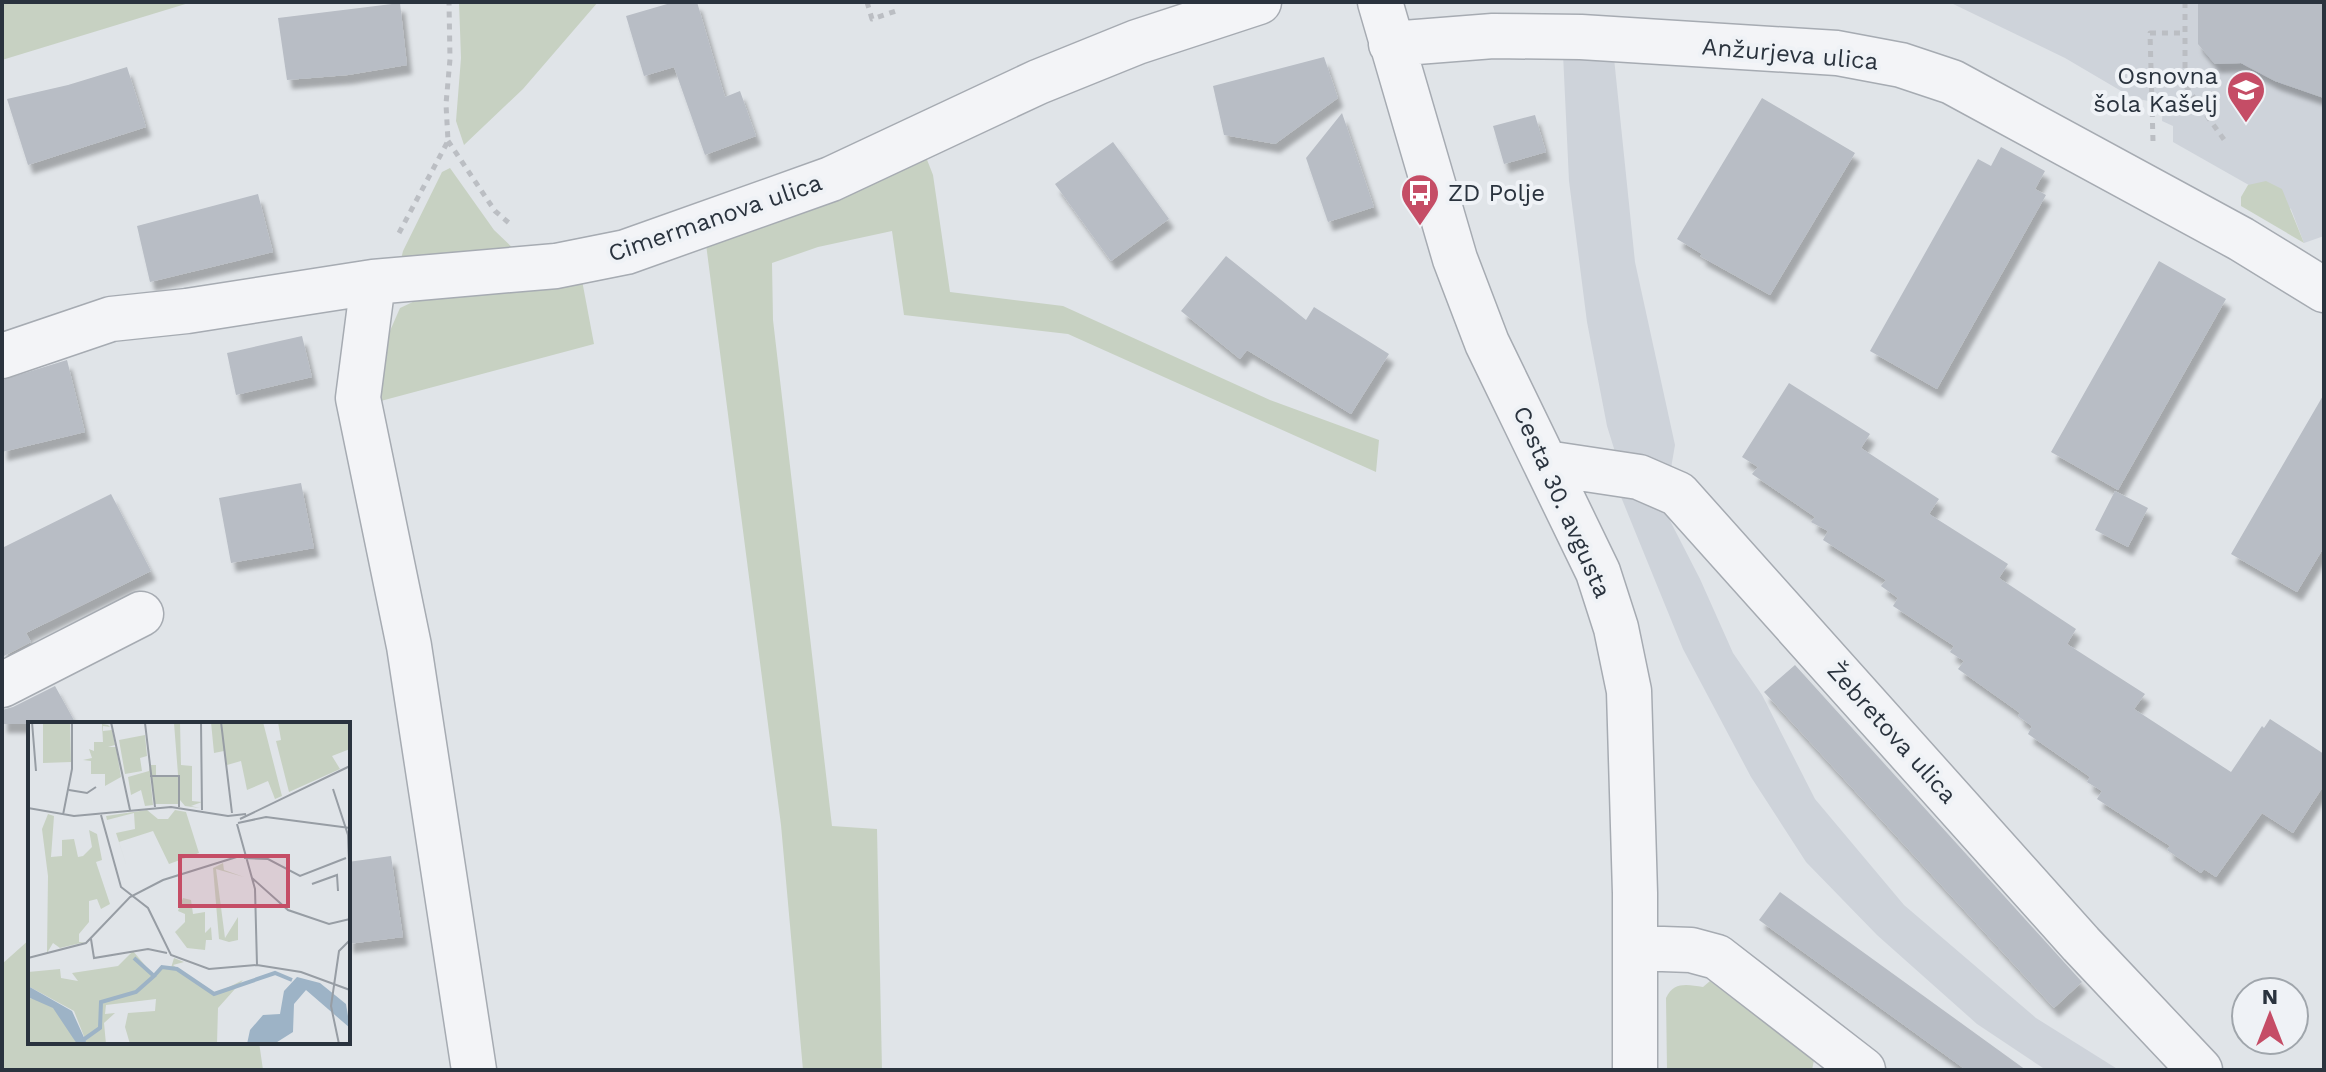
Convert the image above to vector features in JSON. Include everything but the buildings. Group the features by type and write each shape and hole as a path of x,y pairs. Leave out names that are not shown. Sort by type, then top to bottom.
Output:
{"street":[{"name":"Cimermanova ulica","path":"2,356 111,319 187,311 373,282 556,266 626,252 816,185 1052,76 1137,42 1259,2"},
{"name":"Cesta 30. avgusta","path":"1380,2 1455,259 1487,343 1598,572 1616,628 1629,691 1635,1070"},
{"name":"Anžurjeva ulica","path":"1391,44 1493,36 1581,37 1837,53 1901,65 1952,82 2241,239 2324,290"},
{"path":"373,282 358,398 409,646 474,1070"},
{"name":"Žebretova ulica","path":"1546,463 1639,477 1678,494 2081,944 2200,1070"},
{"path":"2,685 141,614"},
{"path":"1635,948 1691,950 1717,957 1863,1070"}],"path":[{"path":"449,2 448,141 495,211 556,266"},
{"path":"867,2 872,19 896,11"},
{"path":"2185,2 2185,85 2225,141"},
{"path":"2154,192 2150,33 2185,33"},
{"path":"373,282 448,141"}],"shaded area":[{"name":"Osnovna šola Kašelj","path":"1949,2 2324,2 2324,236 2304,243 2291,209 2173,142 2173,126 2162,121 2163,104 2133,98 2065,58"},
{"path":"1563,54 1614,58 1635,262 1675,445 1670,474 1616,455 1607,426 1587,322 1569,181"},
{"path":"1619,492 1663,507 1733,653 1762,695 1815,799 1904,905 2036,1018 2119,1070 2046,1070 1977,1024 1877,935 1806,862 1751,777 1683,649"}],"green space":[{"path":"2,2 192,2 2,60"},
{"path":"459,2 598,2 523,89 464,145 456,121 461,58"},
{"path":"924,152 933,175 950,292 1063,306 1270,400 1379,440 1376,472 1068,334 904,315 892,231 818,247 772,263 773,320 832,826 877,829 882,1070 803,1070 781,825 706,244"},
{"path":"450,168 494,230 518,253 398,272 403,251 442,172"},
{"path":"2266,181 2282,189 2304,243 2241,206 2241,197 2248,185"},
{"path":"581,275 594,344 377,402 386,340 400,308 417,300"},
{"path":"28,941 28,1044 259,1044 263,1070 2,1070 2,964"},
{"path":"1710,981 1814,1060 1812,1070 1667,1070 1666,998 1677,987 1703,987"}],"place":[{"name":"Osnovna šola Kašelj","path":"2246,124"},
{"name":"ZD Polje","path":"1420,227"}]}
